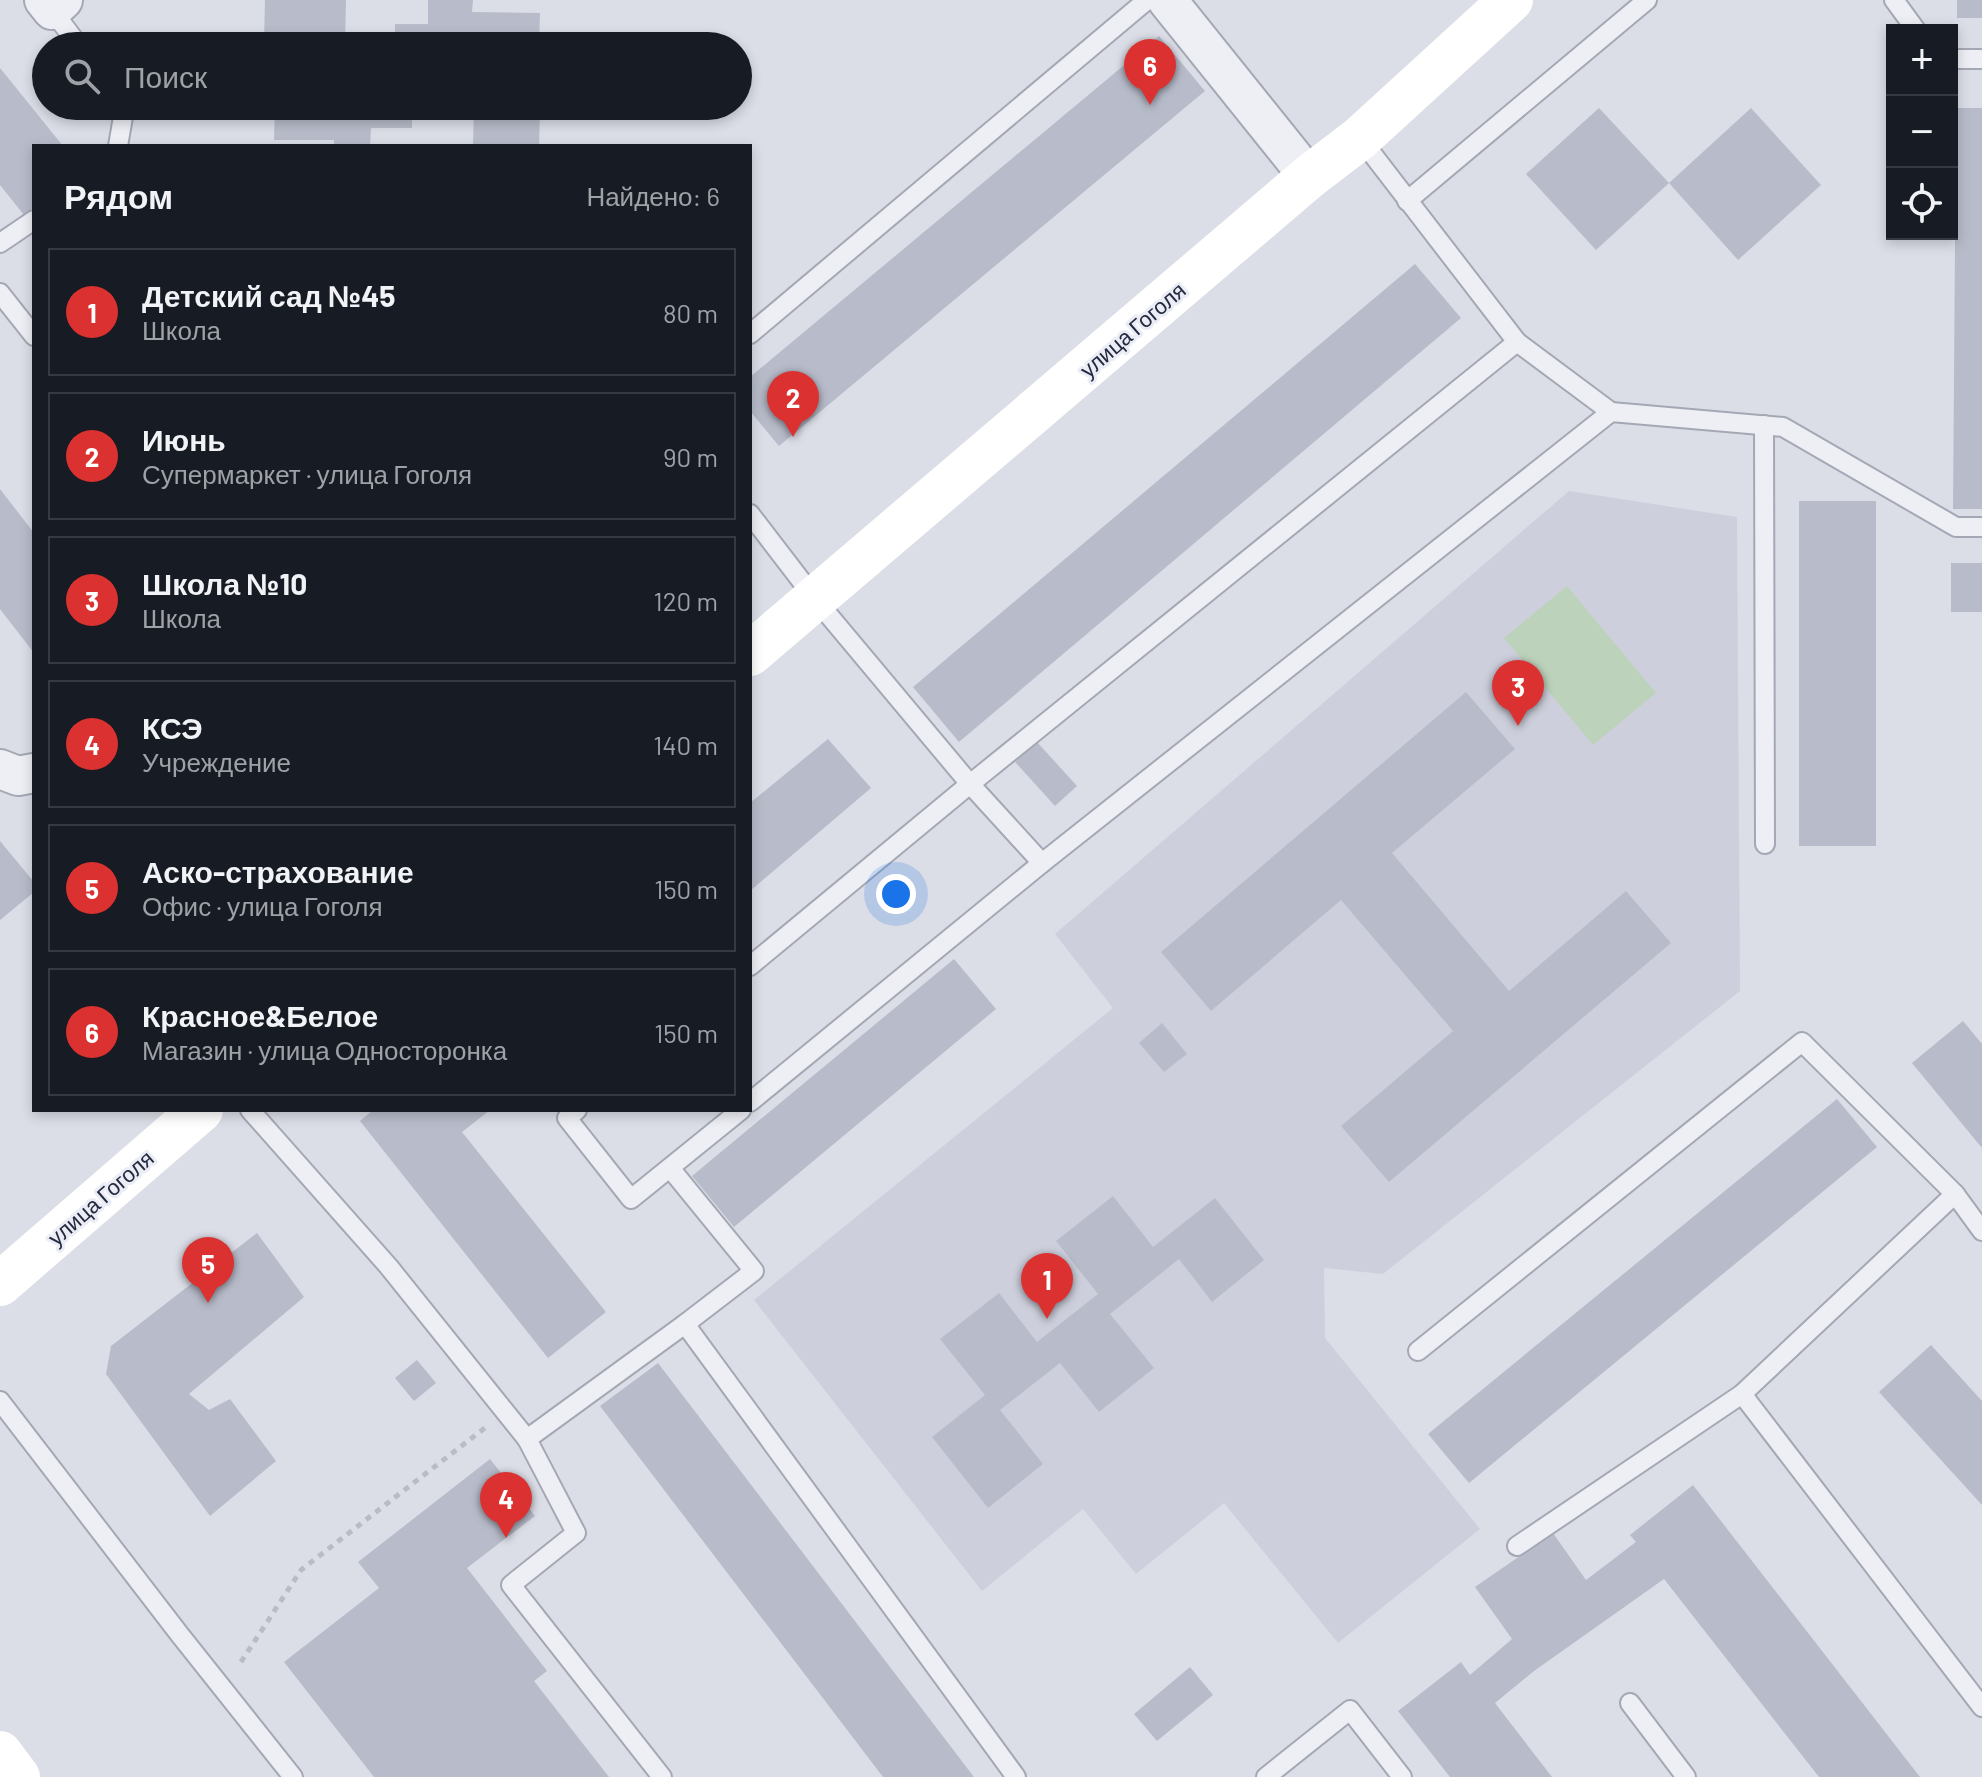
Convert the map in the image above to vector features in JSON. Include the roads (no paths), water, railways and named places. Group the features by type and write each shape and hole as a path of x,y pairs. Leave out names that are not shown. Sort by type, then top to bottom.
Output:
{"main road":[{"name":"улица Гоголя","path":"752,652 1309,177 1360,138 1511,0"},
{"name":"улица Гоголя","path":"0,1284 199,1112"},
{"path":"0,1753 18,1777"}],"street":[{"path":"1167,0 1309,177"},
{"path":"0,769 18,776 32,773"}],"lane":[{"path":"752,332 1147,0"},
{"path":"1407,201 1647,0"},
{"path":"1894,0 1912,24"},
{"path":"53,3 71,32"},
{"path":"1958,59 1982,59"},
{"path":"118,144 122,120"},
{"path":"1360,138 1517,342 1611,412 1783,427 1956,527 1982,527"},
{"path":"0,243 32,221"},
{"path":"0,293 32,333"},
{"path":"752,964 1517,342"},
{"path":"752,1100 1042,863 1611,412"},
{"path":"1764,425 1765,844"},
{"path":"752,517 816,600 970,784 1042,863"},
{"path":"1418,1351 1802,1042 1955,1194 1982,1231"},
{"path":"252,1112 389,1267 527,1439 576,1533 511,1585 662,1777"},
{"path":"574,1112 567,1118 631,1199 739,1112"},
{"path":"527,1439 754,1271 670,1168"},
{"path":"1517,1546 1742,1394 1955,1194"},
{"path":"685,1324 1016,1777"},
{"path":"1742,1394 1982,1707"},
{"path":"0,1401 293,1777"},
{"path":"1630,1703 1686,1777"},
{"path":"1266,1777 1350,1710 1402,1777"}],"place":[{"name":"Красное&Белое","path":"1150,105"},
{"name":"Июнь","path":"793,437"},
{"name":"Школа №10","path":"1518,726"},
{"name":"Аско-страхование","path":"208,1303"},
{"name":"Детский сад №45","path":"1047,1319"},
{"name":"КСЭ","path":"506,1538"}]}
